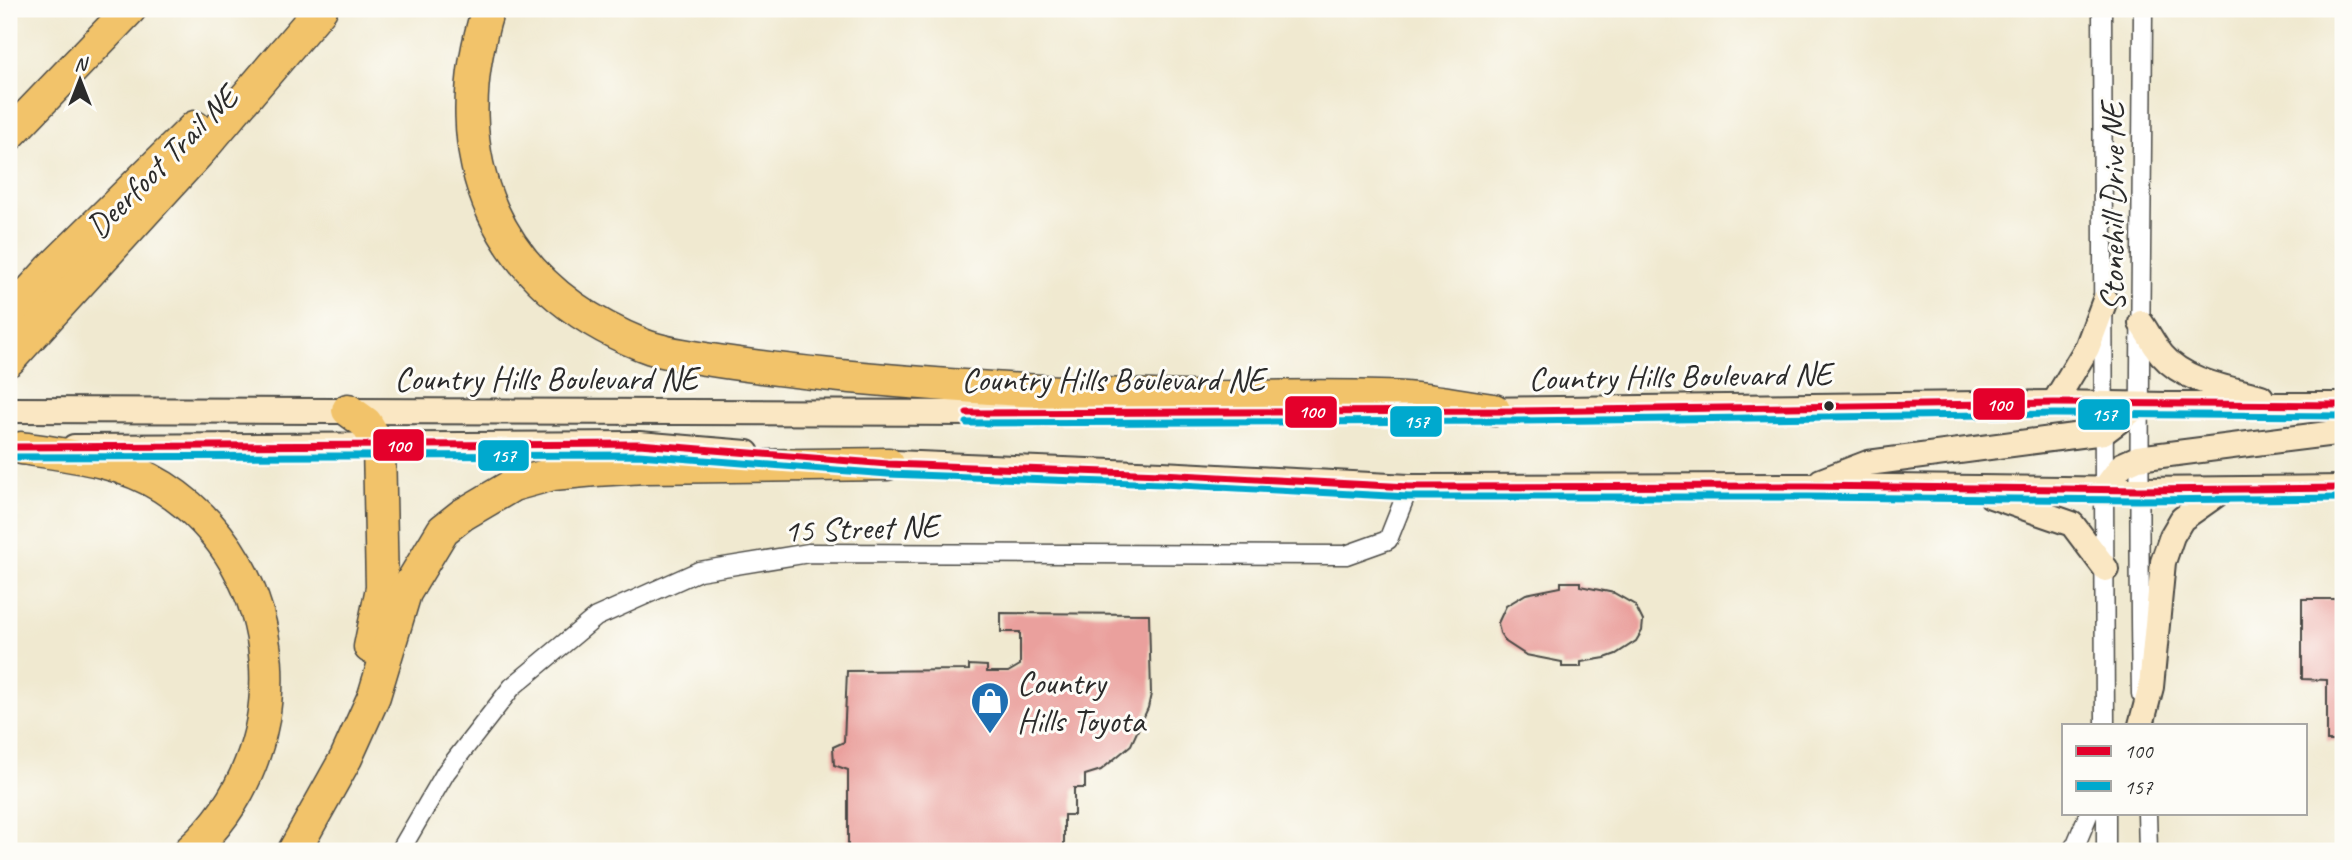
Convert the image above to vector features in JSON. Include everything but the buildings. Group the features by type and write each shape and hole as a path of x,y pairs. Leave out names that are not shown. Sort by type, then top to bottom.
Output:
{"highway":[{"path":"9,135 130,9"},
{"name":"Deerfoot Trail NE","path":"9,314 50,270 314,9"},
{"path":"9,360 200,151 321,9"},
{"path":"488,9 480,35 471,88 471,124 477,166 487,200 506,237 531,272 567,304 595,323 647,347 755,367 1000,388 1181,397 1406,398 1494,410"},
{"path":"273,851 343,726 368,657 382,588 379,445 366,423 348,410"},
{"path":"20,448 88,458 127,470 163,487 196,514 220,541 237,566 251,599 263,634 267,671 267,703 261,731 243,782 226,810 190,851"},
{"path":"294,851 346,758 374,696 405,593 443,530 462,515 513,485 553,474 646,467 888,464"}],"main road":[{"path":"2053,403 2087,348 2105,300"},
{"path":"2141,323 2162,355 2175,368 2202,381 2288,405"},
{"name":"Country Hills Boulevard NE","path":"21,410 986,413 2053,403 2343,405"},
{"path":"1807,486 1868,463 2104,432 2140,405"},
{"path":"2104,489 2122,466 2138,458 2343,432"},
{"name":"Country Hills Boulevard NE","path":"20,448 639,444 888,464 1409,487 1807,486 2138,490 2343,488"},
{"path":"1964,487 2073,524 2106,569"},
{"path":"2141,724 2151,687 2163,562 2172,536 2182,519 2223,490"}],"street":[{"name":"Stonehill Drive NE","path":"2102,9 2105,724"},
{"name":"Stonehill Drive NE","path":"2141,724 2138,458 2143,9"},
{"name":"15 Street NE","path":"400,851 446,772 512,687 596,617 699,571 810,553 1346,555 1388,540 1409,487"},
{"path":"2070,851 2076,844 2089,814"},
{"path":"2106,814 2106,851"},
{"path":"2147,814 2148,843 2160,851"}],"transit line":[{"name":"100","path":"967,413 1520,411 2054,403 2343,405"},
{"name":"157","path":"967,423 1520,421 2054,414 2343,416"},
{"name":"100","path":"9,447 639,444 888,464 1409,487 1807,486 2138,490 2343,488"},
{"name":"157","path":"9,457 639,455 888,474 1409,497 2138,500 2343,498"}],"place":[{"name":"Country Hills Toyota","path":"990,735"}]}
